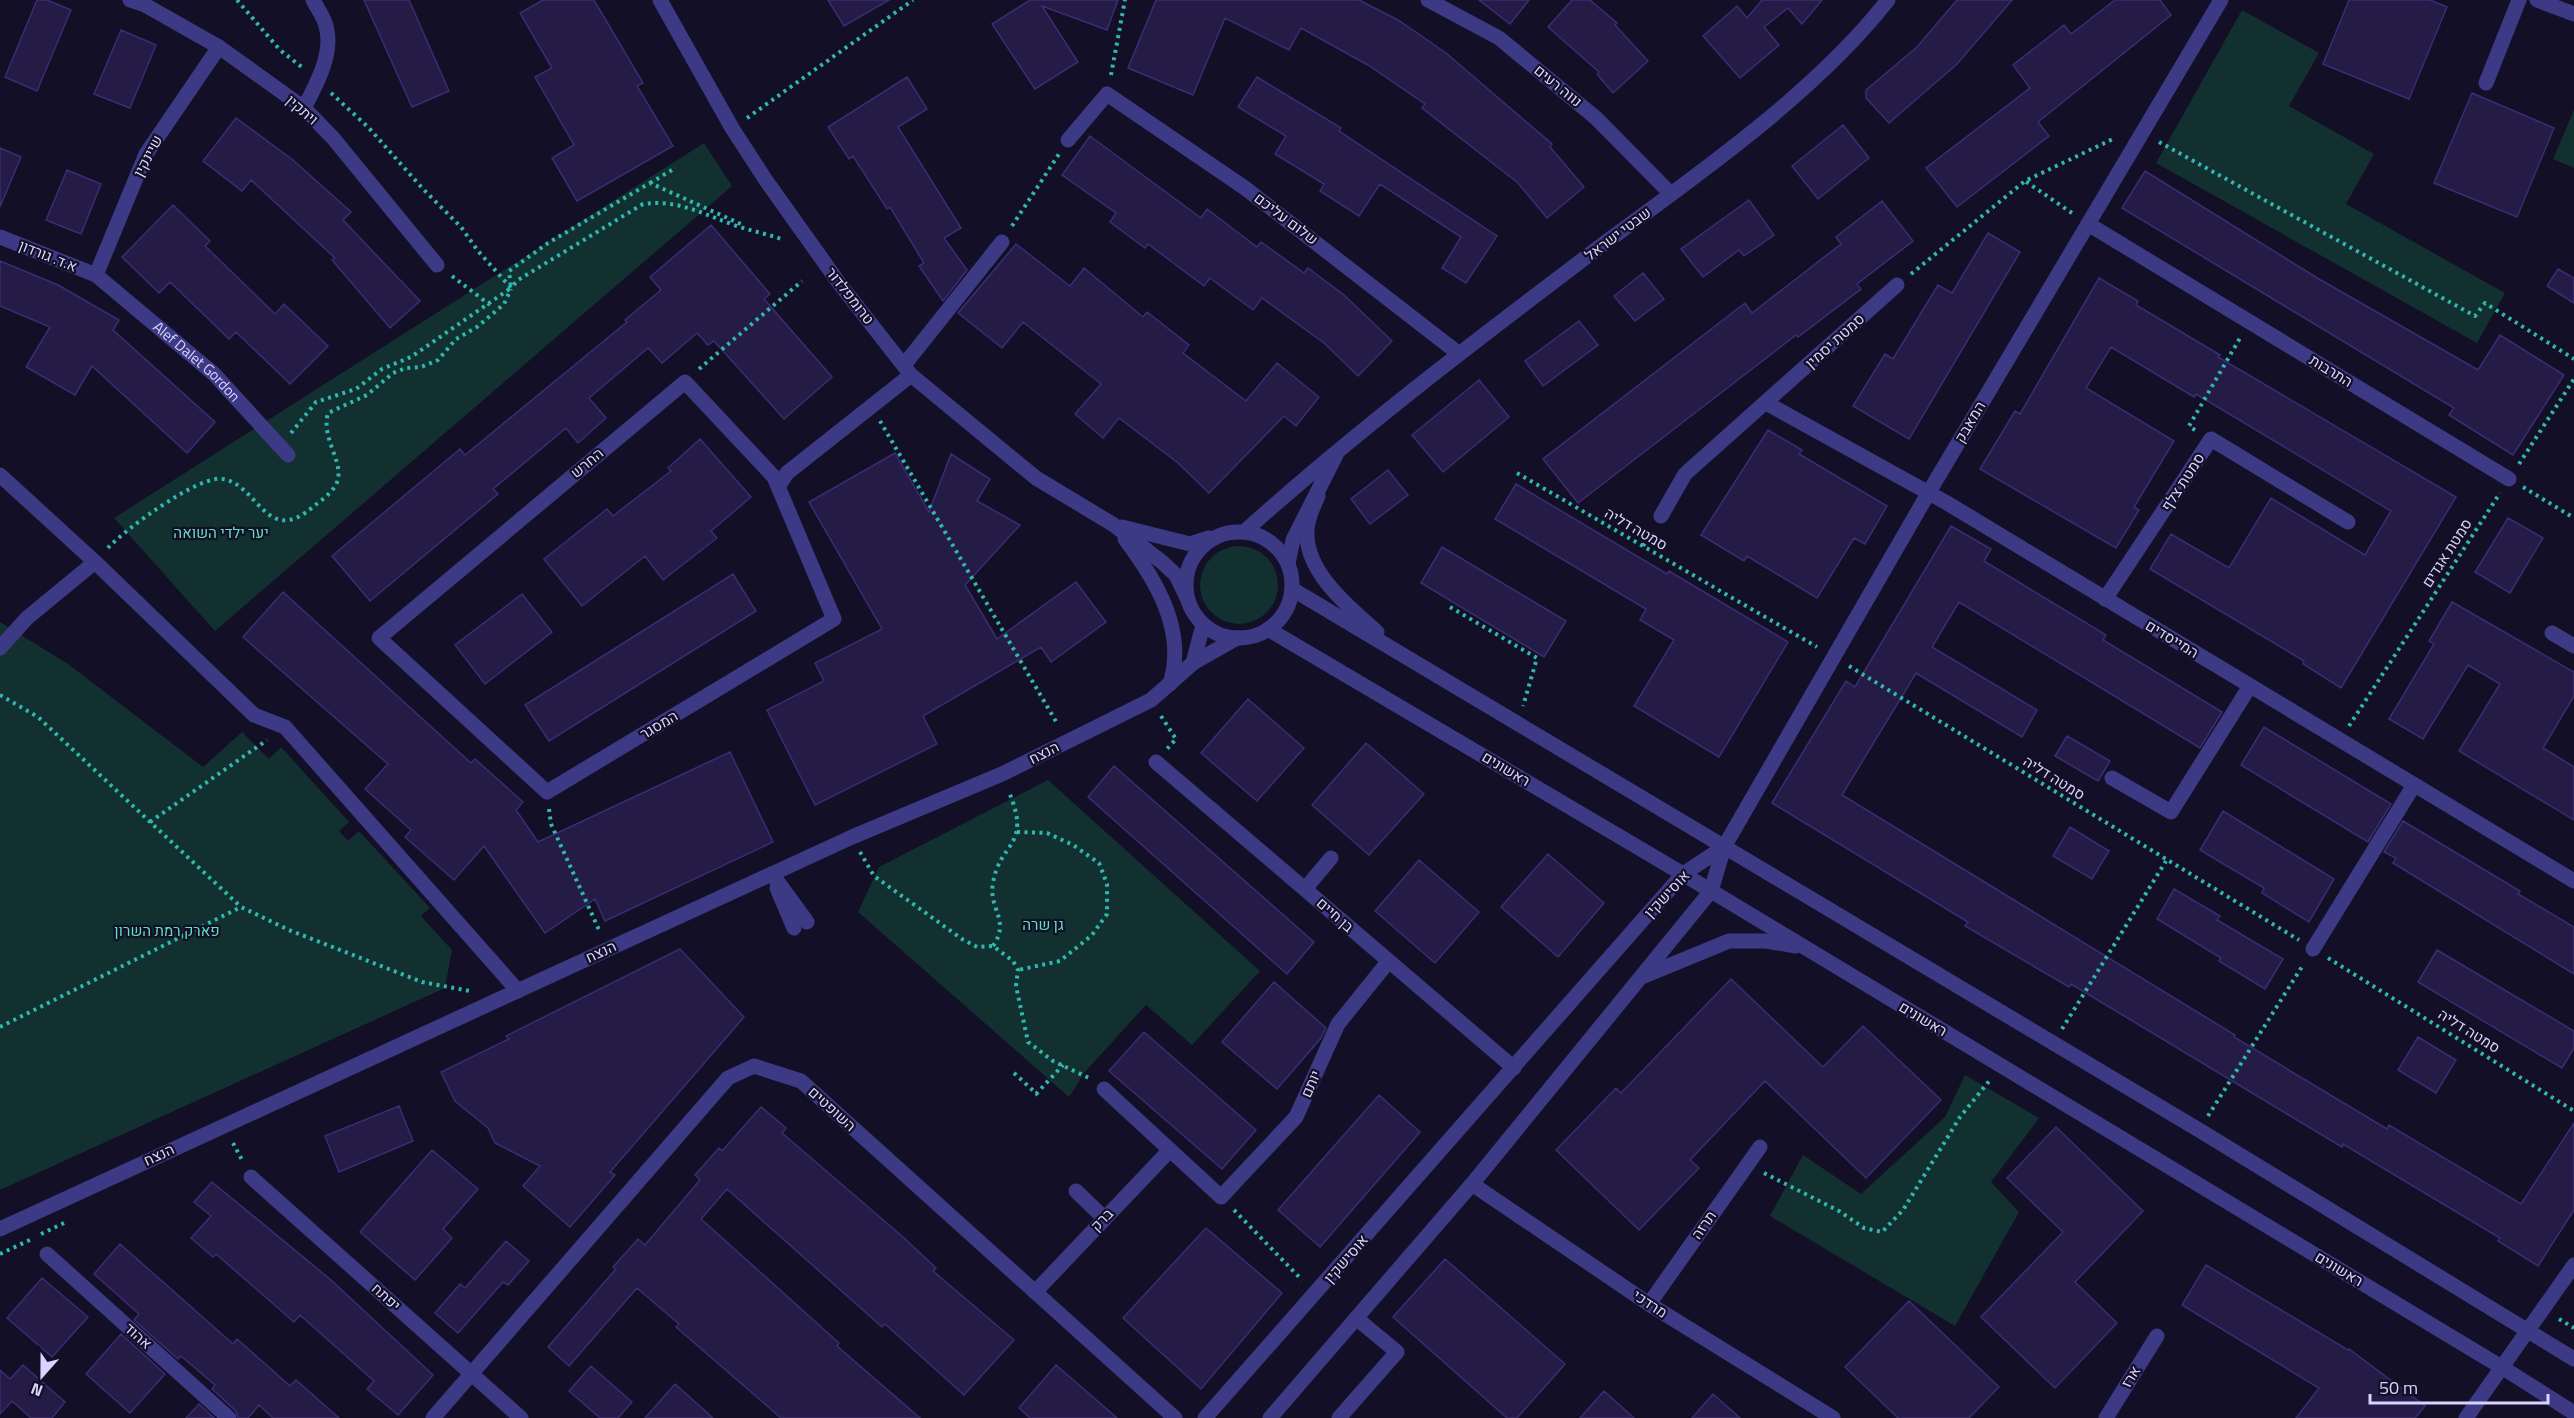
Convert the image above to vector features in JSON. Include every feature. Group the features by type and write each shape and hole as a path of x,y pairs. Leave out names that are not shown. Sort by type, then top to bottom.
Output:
{"street":[{"name":"ויתקין","path":"130,0 145,5 219,47 304,108 333,138 437,265"},
{"path":"304,108 318,81 326,55 326,27 313,0"},
{"name":"טרומפלדור","path":"660,0 732,128 839,283 907,370 1036,478 1114,525 1176,575 1187,598"},
{"name":"נווה רעים","path":"1428,0 1499,38 1596,118 1671,194"},
{"name":"שבטי ישראל","path":"1245,531 1301,480 1336,455 1458,354 1671,194 1778,109 1861,34 1887,0"},
{"name":"המאבק","path":"1724,847 1929,492 2221,0"},
{"path":"2486,83 2519,0"},
{"path":"2537,0 2574,14"},
{"name":"שיינקין","path":"96,275 146,154 219,47"},
{"path":"1068,140 1107,94"},
{"name":"שלום עליכם","path":"1107,94 1245,188 1458,354"},
{"name":"התרבות","path":"2088,224 2510,479"},
{"name":"א.ד. גורדון","path":"0,237 96,275"},
{"path":"685,381 780,478 871,406 907,370 1002,242"},
{"name":"Alef Dalet Gordon","path":"96,275 214,374 284,450"},
{"name":"סמטת יסמין","path":"1661,516 1685,474 1897,285"},
{"name":"החרש","path":"547,792 379,638 685,381"},
{"name":"המייסדים","path":"1766,403 1929,492 2573,879"},
{"name":"סמטת צלף","path":"2105,599 2211,439 2348,522"},
{"name":"שבטי ישראל","path":"1288,562 1293,540 1318,496 1336,455"},
{"path":"0,475 95,562 254,715 285,727 512,993"},
{"name":"המסגר","path":"547,792 834,619 780,478"},
{"path":"1318,496 1307,532 1312,556 1320,574 1355,612 1403,656"},
{"path":"1114,525 1158,591 1170,619 1176,664 1170,684"},
{"name":"טרומפלדור","path":"1114,525 1170,541 1190,544 1214,537"},
{"path":"1232,531 1245,531 1263,537 1283,554 1288,562 1292,589 1282,617 1256,636 1237,638 1219,634 1203,625 1187,598 1185,580 1190,562 1200,548 1214,537 1232,531"},
{"path":"0,648 27,618 95,562"},
{"path":"1292,589 2199,1130 2574,1359"},
{"path":"1193,663 1203,625"},
{"name":"ראשונים","path":"1268,629 1683,874 2574,1413"},
{"path":"2552,633 2574,646"},
{"name":"הנצח","path":"0,1228 852,837 1002,774 1151,700 1193,663 1237,638"},
{"path":"2112,778 2171,812 2250,686"},
{"name":"בן חיים","path":"1156,762 1514,1068"},
{"path":"2313,949 2414,784"},
{"name":"אוסישקין","path":"1205,1418 1683,874 1724,847"},
{"name":"אוסישקין","path":"1270,1418 1472,1184 1711,891 1724,847"},
{"path":"1305,889 1331,858"},
{"path":"772,874 801,925"},
{"path":"1641,977 1729,941 1766,941 1805,948"},
{"name":"יותם","path":"1221,1197 1296,1117 1338,1024 1388,962"},
{"name":"השופטים","path":"433,1418 728,1078 754,1066 801,1081 1175,1418"},
{"path":"1104,1089 1221,1197"},
{"name":"תרזה","path":"1649,1304 1760,1147"},
{"name":"ברק","path":"1035,1292 1170,1150"},
{"name":"יפתח","path":"251,1177 521,1418"},
{"name":"מרדכי","path":"1472,1184 1649,1304 1833,1418"},
{"path":"1076,1191 1104,1218"},
{"name":"אהוד","path":"47,1254 229,1418"},
{"path":"2466,1418 2574,1265"},
{"path":"1339,1418 1397,1352 1356,1318"},
{"name":"ארז","path":"2106,1418 2157,1336"}],"path":[{"path":"237,0 280,50 368,127 423,189 461,226 478,251 511,288"},
{"path":"732,128 913,0"},
{"path":"1107,94 1125,0"},
{"path":"2142,133 2475,316 2485,303 2574,359"},
{"path":"1897,285 2025,181 2118,137"},
{"path":"1002,242 1068,140"},
{"path":"95,562 128,529 173,498 213,479 231,482 278,519 294,519 308,512 334,487 338,479 327,432 328,413 366,395 393,373 406,368 421,367 438,360 456,339 477,327 504,304 511,288 509,271 548,243 672,170"},
{"path":"2025,181 2088,224"},
{"path":"284,450 316,402 356,389 382,369 411,357 462,321 490,305 518,280 643,204 661,201 681,205 752,229 650,183"},
{"path":"437,265 490,305"},
{"path":"685,381 802,281"},
{"path":"2211,439 2189,426 2249,321"},
{"name":"סמטת אגדים","path":"2340,740 2574,379"},
{"path":"871,406 1067,742"},
{"name":"סמטה דליה","path":"1517,473 1835,658 2574,1111"},
{"path":"2510,479 2574,518"},
{"path":"1450,607 1537,658 1518,724"},
{"path":"0,694 38,717 241,907 289,930 422,982 445,988 512,993"},
{"path":"1151,700 1176,739 1156,762"},
{"path":"150,822 285,727"},
{"path":"993,946 1001,934 1001,920 994,902 993,885 1017,832 1017,810 1002,774"},
{"path":"547,792 550,824 608,949"},
{"path":"1017,832 1047,833 1073,845 1099,863 1107,884 1107,914 1092,935 1060,961 1018,970"},
{"path":"852,837 874,876 962,939 977,947 993,946 1013,961 1018,970 1016,986 1028,1042 1053,1061 1084,1073 1104,1089"},
{"path":"2052,1044 2166,861"},
{"path":"0,1027 241,907"},
{"path":"2199,1130 2313,949"},
{"path":"1014,1073 1037,1095 1063,1065"},
{"path":"1747,1164 1839,1211 1864,1228 1882,1232 1903,1210 1960,1117 2002,1066"},
{"path":"225,1125 251,1177"},
{"path":"1221,1197 1315,1293"}],"green space":[{"path":"2242,10 2319,53 2289,106 2374,154 2346,204 2505,293 2477,343 2156,163"},
{"path":"2574,110 2574,168 2553,159"},
{"name":"יער ילדי השואה","path":"704,143 732,186 215,631 114,518"},
{"path":"1239,546 1254,549 1271,563 1278,585 1275,600 1261,617 1239,624 1224,621 1207,607 1200,585 1203,570 1217,553"},
{"name":"פארק רמת השרון","path":"0,622 68,664 203,767 242,732 269,759 281,747 349,822 339,831 348,841 359,831 430,908 421,916 452,950 445,988 0,1190"},
{"name":"גן שרה","path":"1048,780 1260,971 1192,1045 1146,1005 1084,1073 1069,1097 858,912 879,867"},
{"path":"1965,1075 2039,1118 1991,1182 2019,1212 1955,1326 1770,1216 1803,1155 1861,1194 1945,1117"}],"building":[{"path":"37,0 47,0 71,10 37,91 5,77"},
{"path":"364,0 409,0 449,91 412,107"},
{"path":"543,0 594,0 643,83 637,86 673,146 577,201 552,158 574,145 535,77 552,68 520,13"},
{"path":"828,0 889,0 844,26"},
{"path":"1030,0 1118,0 1107,30 1042,6 1078,62 1035,89 992,24"},
{"path":"1156,0 1359,0 1398,20 1446,53 1552,144 1550,147 1584,187 1547,218 1518,183 1422,108 1425,104 1368,65 1301,28 1289,50 1225,18 1193,95 1128,68"},
{"path":"1479,0 1529,0 1510,24"},
{"path":"1572,0 1590,0 1617,23 1615,25 1648,61 1613,93 1597,74 1599,72 1548,27"},
{"path":"1762,0 1822,0 1802,24 1788,8 1764,27 1779,45 1740,78 1703,36 1737,6 1747,18"},
{"path":"1957,0 2012,0 1957,64 1889,123 1866,98 1866,90 1917,47"},
{"path":"2115,0 2160,0 2171,15 2038,122 2049,136 1957,207 1926,168 2030,88 2013,65 2064,25 2071,34"},
{"path":"2349,0 2430,0 2447,7 2409,99 2323,64"},
{"path":"121,30 156,45 130,108 94,94"},
{"path":"907,77 927,109 898,127 961,228 944,238 967,270 943,301 919,266 924,263 890,207 887,209 853,156 849,159 828,127"},
{"path":"1257,77 1341,128 1339,131 1497,236 1466,283 1442,268 1461,237 1380,184 1359,216 1320,191 1324,184 1275,154 1286,136 1238,107"},
{"path":"2472,93 2554,128 2517,217 2434,183"},
{"path":"236,118 293,160 351,212 343,220 420,301 390,328 332,260 335,258 251,180 242,191 203,161"},
{"path":"1843,125 1869,158 1818,199 1792,166"},
{"path":"1090,136 1201,218 1207,209 1257,247 1261,242 1304,273 1308,268 1344,295 1392,341 1358,376 1324,343 1262,298 1253,310 1210,278 1204,286 1148,244 1145,248 1110,222 1116,213 1062,175"},
{"path":"0,148 21,157 0,207"},
{"path":"67,170 101,184 81,234 46,220"},
{"path":"2145,171 2319,279 2478,370 2500,335 2564,375 2513,455 2449,415 2454,408 2122,208"},
{"path":"1749,200 1774,235 1744,256 1739,250 1703,277 1681,249"},
{"path":"1882,201 1913,241 1857,284 1861,289 1798,337 1796,335 1578,503 1543,459 1745,303 1752,313 1841,244 1836,237"},
{"path":"173,205 210,241 205,246 275,314 284,304 328,346 290,384 236,332 229,339 170,282 159,293 122,257"},
{"path":"711,225 770,294 764,299 832,377 784,419 714,341 708,345 697,333 662,363 648,348 589,398 606,418 578,443 566,428 493,489 498,494 370,601 332,556 460,449 465,455 627,322 625,320 661,290 650,277"},
{"path":"1988,233 2020,252 1909,439 1853,406 1885,354 1893,359 1938,285 1952,293"},
{"path":"1016,244 1070,286 1084,268 1143,317 1147,312 1189,345 1183,353 1246,401 1277,363 1319,397 1296,426 1284,416 1209,493 1178,463 1119,418 1103,438 1075,414 1101,384 1023,322 1002,348 958,313"},
{"path":"0,261 58,285 119,320 113,330 215,422 187,453 92,366 75,395 26,367 50,327 0,306"},
{"path":"2558,269 2574,278 2574,303 2547,286"},
{"path":"1643,273 1664,299 1635,321 1614,296"},
{"path":"2099,278 2138,301 2136,305 2220,355 2218,357 2456,497 2341,688 2303,664 2304,661 2150,569 2171,534 2229,568 2271,498 2365,555 2391,511 2196,394 2194,397 2111,347 2086,388 2174,441 2134,507 2139,510 2116,548 1980,469 2015,411 2020,414"},
{"path":"1579,321 1598,345 1543,386 1525,361"},
{"path":"1479,380 1509,417 1443,472 1412,435"},
{"path":"1768,430 1802,450 1799,454 1887,506 1865,544 1854,538 1817,598 1747,556 1744,561 1701,535"},
{"path":"700,439 751,497 711,531 717,538 663,580 645,556 582,606 544,559 607,509 613,516 671,471 668,468"},
{"path":"895,453 929,512 951,454 990,479 977,501 1020,525 965,585 997,639 1076,582 1106,622 1051,662 1041,647 923,716 937,744 815,805 767,710 824,681 815,663 882,629 809,502"},
{"path":"1388,470 1408,495 1370,524 1351,499"},
{"path":"1516,484 1667,574 1669,571 1788,642 1719,757 1634,706 1674,640 1640,620 1646,609 1495,519"},
{"path":"2508,518 2543,538 2510,593 2475,572"},
{"path":"1951,526 1991,549 1984,561 2106,635 2103,640 2222,712 2200,748 1959,602 1932,647 2037,710 2022,737 1916,673 1842,795 2235,1035 2234,1037 2387,1129 2389,1125 2521,1204 2574,1123 2574,1210 2538,1266 2498,1241 2500,1238 2343,1144 2342,1147 2071,984 2069,987 1965,926 1968,922 1772,803 1846,681 1855,687"},
{"path":"1442,547 1566,621 1544,657 1421,583"},
{"path":"733,574 756,611 549,741 525,705"},
{"path":"283,592 471,763 475,759 523,802 516,810 538,842 730,752 773,842 605,921 595,899 545,933 484,846 454,880 405,837 411,830 365,789 388,764 243,637"},
{"path":"522,594 552,632 485,684 455,645"},
{"path":"2452,602 2574,672 2574,696 2543,748 2574,767 2574,820 2459,751 2500,684 2468,665 2423,739 2389,719 2434,644 2429,641"},
{"path":"1248,699 1304,748 1257,801 1201,753"},
{"path":"2264,727 2391,804 2368,842 2241,765"},
{"path":"2067,736 2110,761 2098,781 2055,756"},
{"path":"1366,743 1424,794 1369,855 1312,805"},
{"path":"1114,766 1314,942 1287,974 1088,797"},
{"path":"2223,811 2334,879 2309,922 2262,893 2264,888 2200,850"},
{"path":"2403,821 2520,891 2518,894 2574,927 2574,974 2393,863 2396,858 2384,852"},
{"path":"2070,827 2109,851 2092,879 2053,856"},
{"path":"1548,854 1604,903 1558,957 1501,907"},
{"path":"1419,860 1479,912 1435,963 1375,911"},
{"path":"2174,889 2220,916 2217,920 2283,959 2265,989 2219,961 2221,958 2157,919"},
{"path":"680,949 744,1017 610,1172 615,1175 570,1227 523,1186 540,1166 495,1143 488,1128 455,1101 441,1072 509,1039 506,1036"},
{"path":"2437,950 2574,1031 2574,1048 2562,1068 2418,982"},
{"path":"1731,979 1823,1067 1863,1026 1941,1100 1866,1178 1765,1081 1690,1160 1699,1168 1639,1230 1556,1150 1616,1088 1621,1093"},
{"path":"1274,982 1326,1028 1321,1038 1277,1089 1222,1042"},
{"path":"1144,1032 1256,1130 1222,1169 1109,1071"},
{"path":"2418,1037 2456,1060 2436,1093 2398,1070"},
{"path":"1379,1095 1420,1132 1320,1247 1278,1210"},
{"path":"399,1106 413,1141 339,1172 325,1136"},
{"path":"761,1107 786,1128 782,1133 903,1237 936,1268 933,1271 1014,1340 964,1395 885,1324 882,1327 727,1189 701,1219 839,1343 837,1346 920,1418 781,1418 676,1327 679,1324 637,1288 569,1366 548,1347 616,1269 613,1267 638,1239 645,1245 700,1180 695,1175 719,1148 722,1151"},
{"path":"2056,1127 2143,1211 2075,1282 2117,1323 2055,1388 1981,1317 2063,1232 2007,1178"},
{"path":"432,1150 478,1189 443,1229 452,1238 415,1280 360,1232"},
{"path":"212,1182 331,1280 433,1375 398,1415 367,1389 374,1381 300,1315 294,1322 216,1254 213,1257 191,1238 211,1216 194,1202"},
{"path":"1206,1228 1282,1293 1201,1389 1123,1318"},
{"path":"506,1241 529,1261 508,1285 503,1282 458,1333 435,1313 460,1284 465,1288"},
{"path":"120,1244 233,1344 237,1339 290,1386 296,1380 339,1418 273,1418 259,1405 248,1418 238,1418 236,1411 212,1389 215,1385 181,1356 178,1359 134,1320 139,1314 94,1274"},
{"path":"1445,1259 1565,1364 1517,1418 1507,1418 1393,1317"},
{"path":"2206,1265 2349,1349 2425,1406 2415,1418 2296,1418 2319,1388 2182,1305"},
{"path":"42,1278 88,1317 52,1357 7,1318"},
{"path":"1909,1301 1999,1387 1969,1418 1898,1418 1845,1367"},
{"path":"121,1334 165,1374 130,1413 86,1374"},
{"path":"23,1365 65,1402 52,1418 31,1418 12,1401 0,1414 0,1370 10,1379"},
{"path":"1056,1365 1117,1418 1030,1418 1019,1408"},
{"path":"591,1366 632,1402 618,1418 600,1418 569,1391"},
{"path":"675,1384 713,1418 645,1418"},
{"path":"1604,1391 1634,1418 1580,1418"},
{"path":"1713,1394 1740,1418 1692,1418"},
{"path":"199,1404 214,1418 186,1418"}]}
